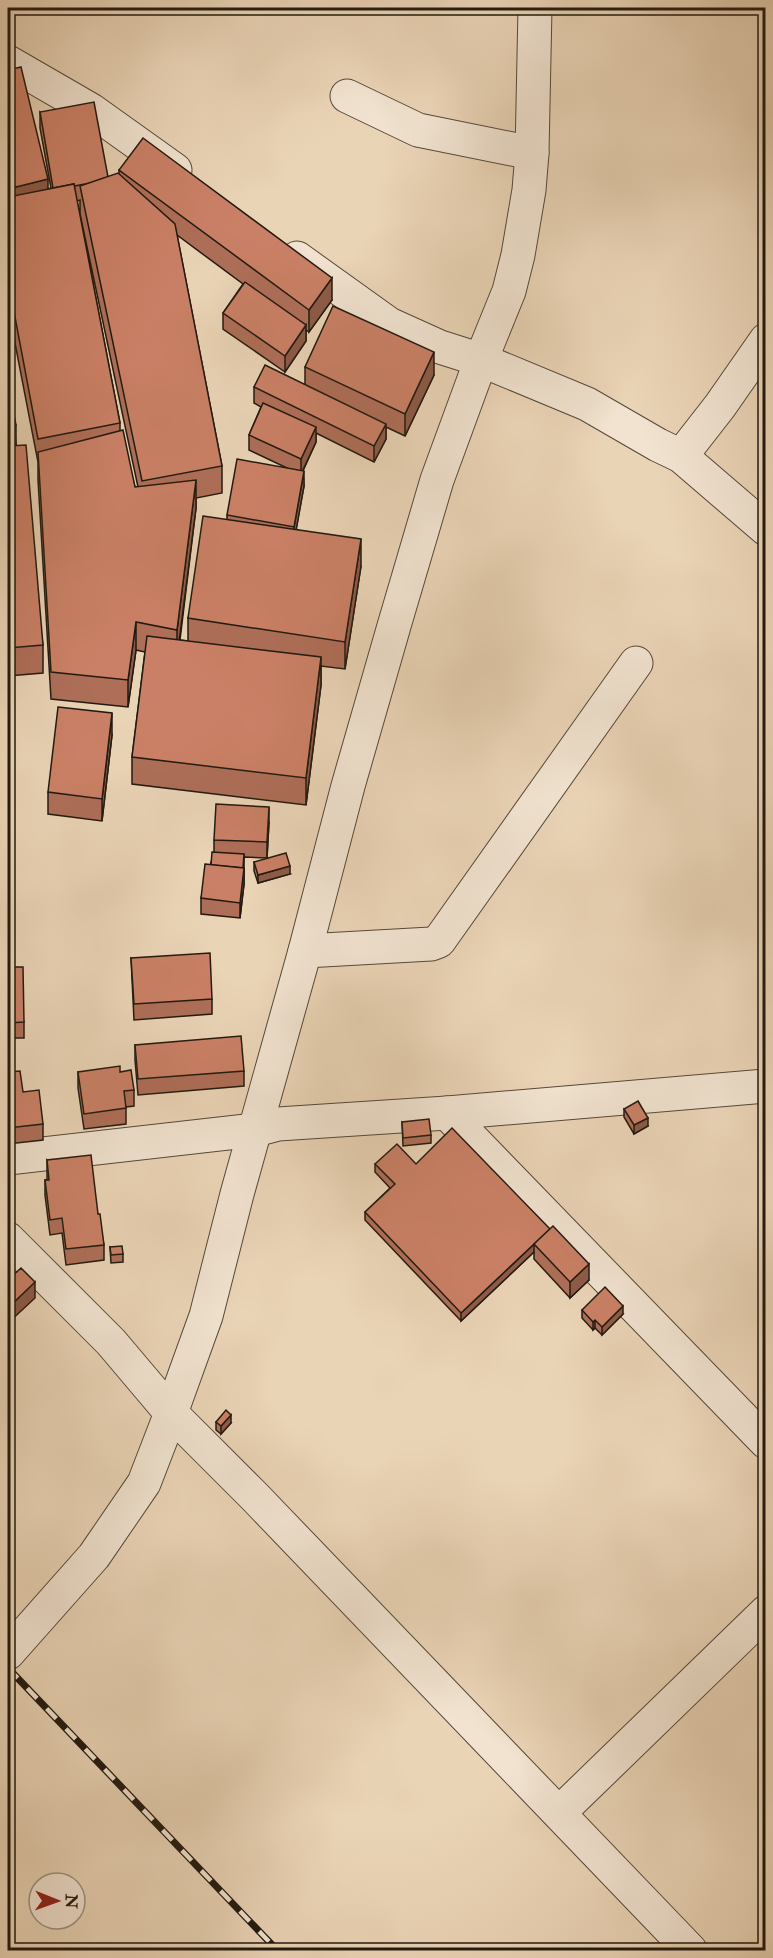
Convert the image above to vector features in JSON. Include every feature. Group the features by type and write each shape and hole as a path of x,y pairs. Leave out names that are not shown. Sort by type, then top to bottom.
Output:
{"street":[{"path":"8,1653 94,1556 144,1483 206,1316 348,786 437,480 509,291 518,255 529,190 535,8"},
{"path":"8,62 92,110 204,190"},
{"path":"347,96 418,130 532,153"},
{"path":"278,244 388,324 440,347 481,360 587,404 681,456 765,529"},
{"path":"681,456 720,406 765,340"},
{"path":"305,951 431,944 439,941 636,663"},
{"path":"8,1158 255,1130 278,1124 447,1113 765,1086"},
{"path":"447,1113 765,1442"},
{"path":"8,1239 111,1342 171,1413 690,1950"},
{"path":"559,1813 765,1612"}],"building":[{"path":"21,67 48,179 8,189 8,70"},
{"path":"94,102 108,177 91,183 53,188 40,112"},
{"path":"143,138 332,278 309,310 119,170"},
{"path":"118,173 175,224 222,466 142,481 80,186"},
{"path":"74,184 120,423 38,439 8,280 8,197"},
{"path":"245,282 306,325 285,356 223,313"},
{"path":"333,306 434,352 405,414 305,367"},
{"path":"265,365 386,424 374,446 254,387"},
{"path":"8,383 16,425 8,427"},
{"path":"263,403 316,427 301,459 249,435"},
{"path":"123,430 135,487 196,480 177,630 136,622 128,680 51,672 38,452"},
{"path":"26,445 43,645 8,648 8,446"},
{"path":"237,459 304,471 294,527 227,515"},
{"path":"203,516 361,539 345,642 188,618"},
{"path":"147,636 321,657 306,778 132,757"},
{"path":"58,707 112,713 102,799 48,792"},
{"path":"216,804 269,807 267,842 214,840"},
{"path":"212,852 244,854 243,868 211,865"},
{"path":"286,853 290,866 258,875 254,862"},
{"path":"205,864 244,868 240,903 201,898"},
{"path":"210,953 212,999 134,1004 131,958"},
{"path":"8,967 23,967 24,1022 8,1023"},
{"path":"241,1036 244,1071 138,1079 135,1045"},
{"path":"120,1066 120,1072 131,1070 134,1090 124,1091 126,1108 84,1114 78,1072"},
{"path":"20,1071 23,1092 39,1090 43,1124 8,1128 8,1072"},
{"path":"638,1101 648,1118 634,1125 624,1109"},
{"path":"429,1119 431,1135 403,1138 402,1122"},
{"path":"452,1128 550,1229 461,1313 365,1212 395,1184 375,1164 397,1144 416,1164"},
{"path":"91,1155 104,1245 66,1249 62,1218 50,1220 45,1180 49,1180 47,1160"},
{"path":"553,1226 589,1264 570,1282 534,1244"},
{"path":"122,1246 123,1254 111,1255 110,1247"},
{"path":"21,1268 35,1282 8,1308 8,1280"},
{"path":"605,1287 623,1306 602,1327 595,1320 593,1322 582,1310"},
{"path":"226,1410 231,1415 221,1426 216,1422"}],"railway":[{"path":"8,1668 277,1950"}]}
